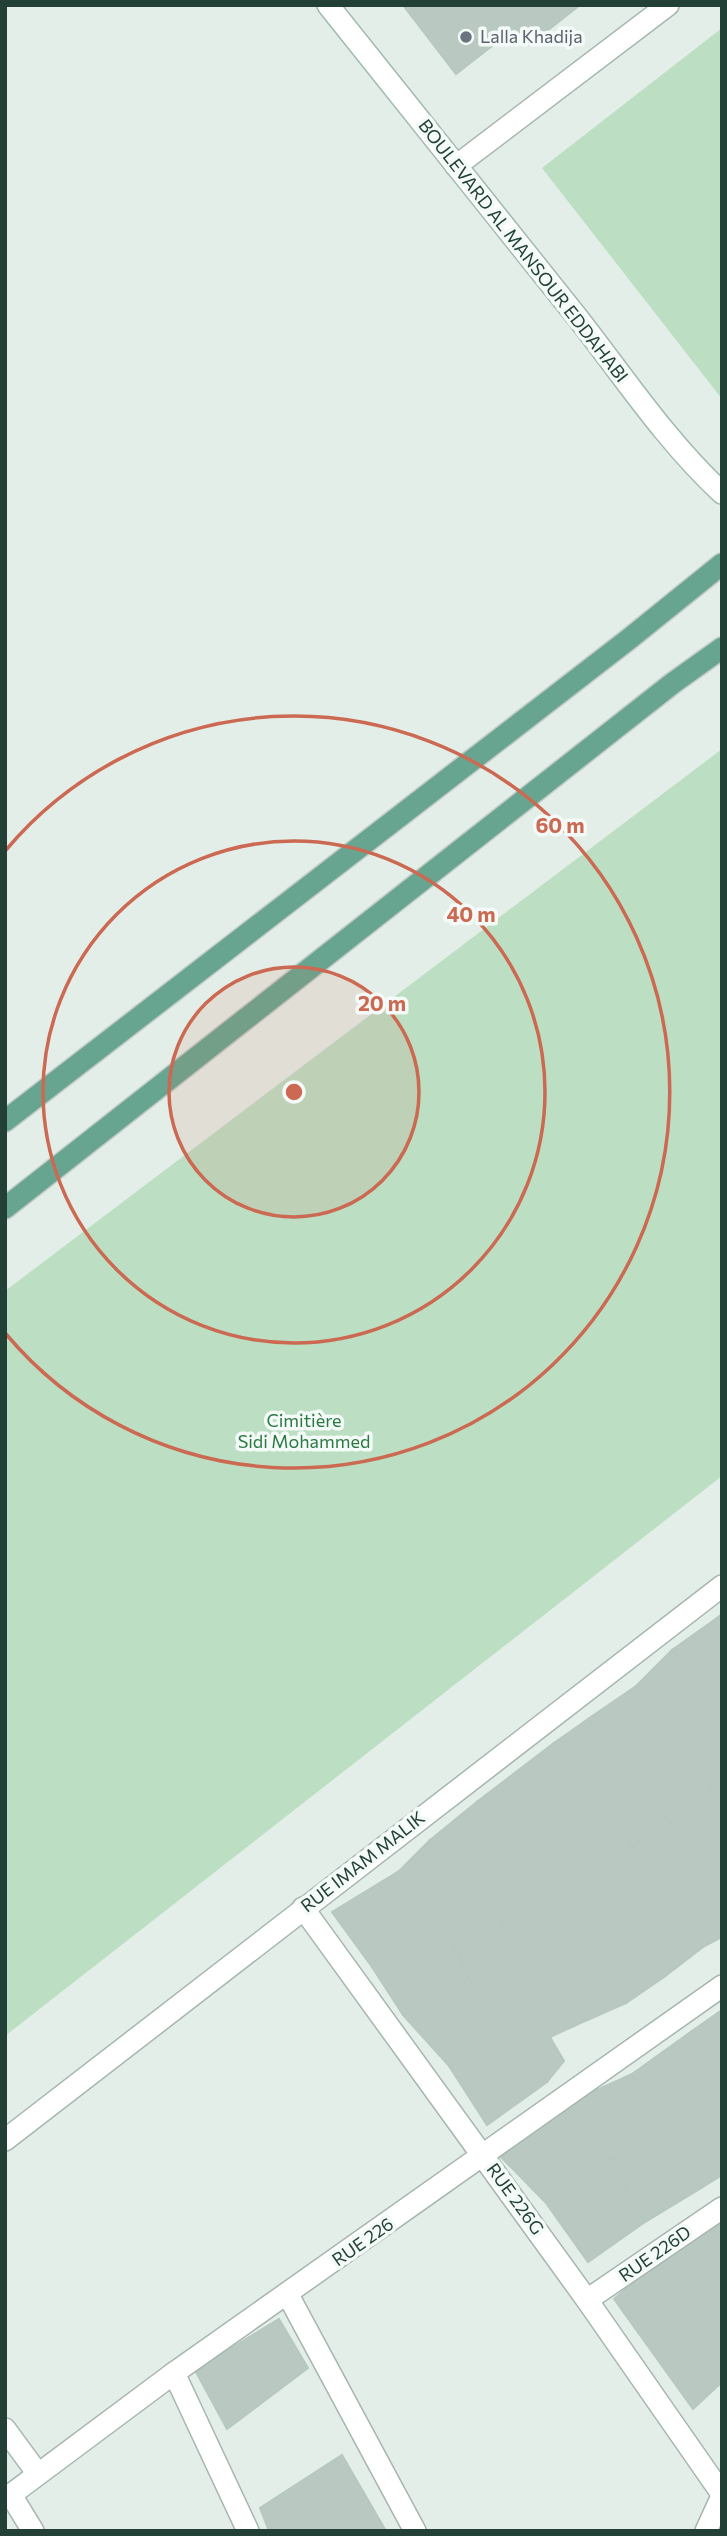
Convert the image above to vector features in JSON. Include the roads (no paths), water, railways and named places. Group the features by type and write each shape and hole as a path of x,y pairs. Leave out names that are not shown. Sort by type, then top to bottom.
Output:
{"main road":[{"path":"5,1121 629,639 722,564"},
{"path":"5,1208 673,683 722,648"}],"street":[{"name":"BOULEVARD AL MANSOUR EDDAHABI","path":"328,5 649,412 696,469 722,493"},
{"path":"456,166 668,5"},
{"name":"RUE IMAM MALIK","path":"5,2140 722,1586"},
{"name":"RUE 226G","path":"303,1908 587,2300 722,2495"},
{"name":"RUE 226","path":"8,2497 174,2373 722,1986"},
{"name":"RUE 226D","path":"587,2300 722,2208"},
{"path":"288,2295 415,2531"},
{"path":"174,2373 248,2531"},
{"path":"5,2430 38,2474"},
{"path":"706,2531 722,2495"},
{"path":"8,2497 33,2531"}],"place":[{"name":"Lalla Khadija","path":"466,37"}],"park label":[{"name":"Cimitière Sidi Mohammed","path":"304,1431"}]}
